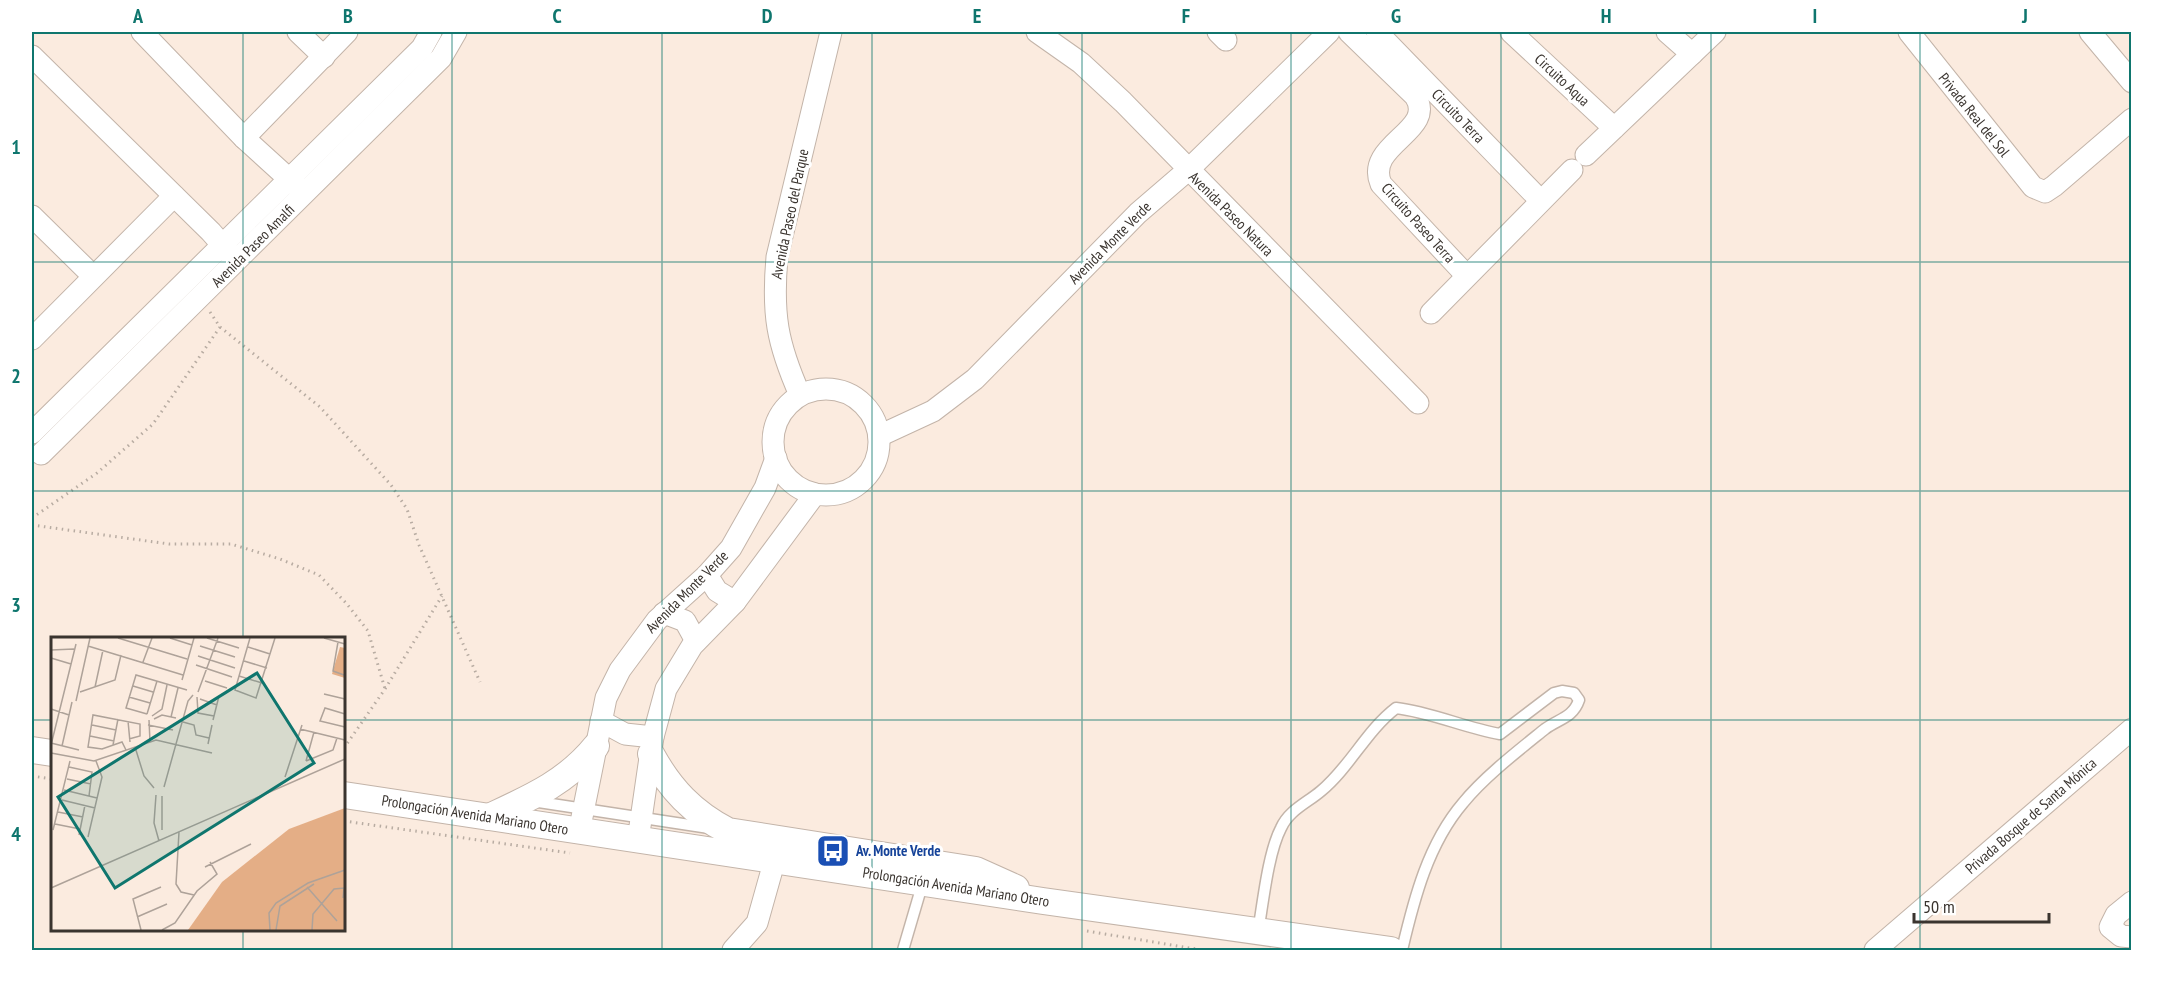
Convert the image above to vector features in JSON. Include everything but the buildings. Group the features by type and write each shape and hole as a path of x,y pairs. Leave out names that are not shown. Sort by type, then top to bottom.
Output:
{"street":[{"path":"142,32 244,138 305,195"},
{"path":"298,32 324,57"},
{"path":"244,138 347,32"},
{"name":"Avenida Paseo Amalfi","path":"32,433 422,48 431,32"},
{"name":"Avenida Paseo Amalfi","path":"41,454 441,58 456,32"},
{"name":"Avenida Paseo del Parque","path":"800,395 778,338 775,284 777,257 831,32"},
{"name":"Avenida Paseo Natura","path":"1037,32 1098,78 1418,403"},
{"name":"Avenida Monte Verde","path":"879,436 903,427 933,411 975,379 1138,213 1188,170 1329,32"},
{"name":"Circuito Paseo Terra","path":"1349,32 1415,96 1420,107 1415,123 1382,157 1377,172 1381,184 1466,275"},
{"name":"Circuito Terra","path":"1377,32 1540,200"},
{"name":"Circuito Aqua","path":"1511,32 1614,128"},
{"path":"1667,32 1692,54"},
{"path":"1431,313 1540,200 1715,32"},
{"name":"Privada Real del Sol","path":"1909,32 2033,187 2045,192 2132,119"},
{"path":"2090,32 2132,82"},
{"path":"32,56 174,196 237,262"},
{"path":"32,339 174,196"},
{"path":"32,216 93,276"},
{"path":"820,389 850,394 866,407 879,436 877,458 866,477 848,490 826,495 815,494 791,482 776,458 773,438 778,418 800,395 820,389"},
{"name":"Avenida Monte Verde","path":"581,820 606,698 620,670 640,640 664,613 707,574 731,548 765,488 776,458"},
{"path":"640,829 652,746 666,689 696,641 735,602 815,494"},
{"path":"707,574 717,591 735,602"},
{"path":"664,613 685,621 696,641"},
{"name":"Privada Bosque de Santa Mónica","path":"1875,950 2132,729"},
{"path":"489,817 566,777 598,733 625,734 652,746 666,779 684,801 709,821 728,831 976,870 1043,901"},
{"path":"32,750 51,753"},
{"name":"Prolongación Avenida Mariano Otero","path":"345,795 489,817 581,820 640,829 775,859 1043,901 1390,951"},
{"path":"733,951 758,923 775,859"},
{"path":"2132,902 2116,915 2110,927 2121,936 2132,937"}],"lane":[{"path":"1258,932 1266,882 1280,829 1288,816 1323,790 1390,712 1396,708 1410,710 1471,729 1500,734 1554,693 1562,691 1574,693 1579,700 1572,713 1547,727 1485,781 1463,802 1446,827 1413,903 1402,951"},
{"path":"525,800 581,820"},
{"path":"640,829 728,831"},
{"path":"903,951 924,882"}],"path":[{"path":"200,298 220,327 320,407 391,485 407,509 419,545 480,682"},
{"path":"32,518 97,473 153,424 220,327"},
{"path":"32,525 169,544 231,544 280,559 319,575 347,604 368,632 385,689"},
{"path":"345,747 385,689 442,596"},
{"path":"32,776 51,779"}],"place":[{"name":"Av. Monte Verde","path":"833,851"}]}
